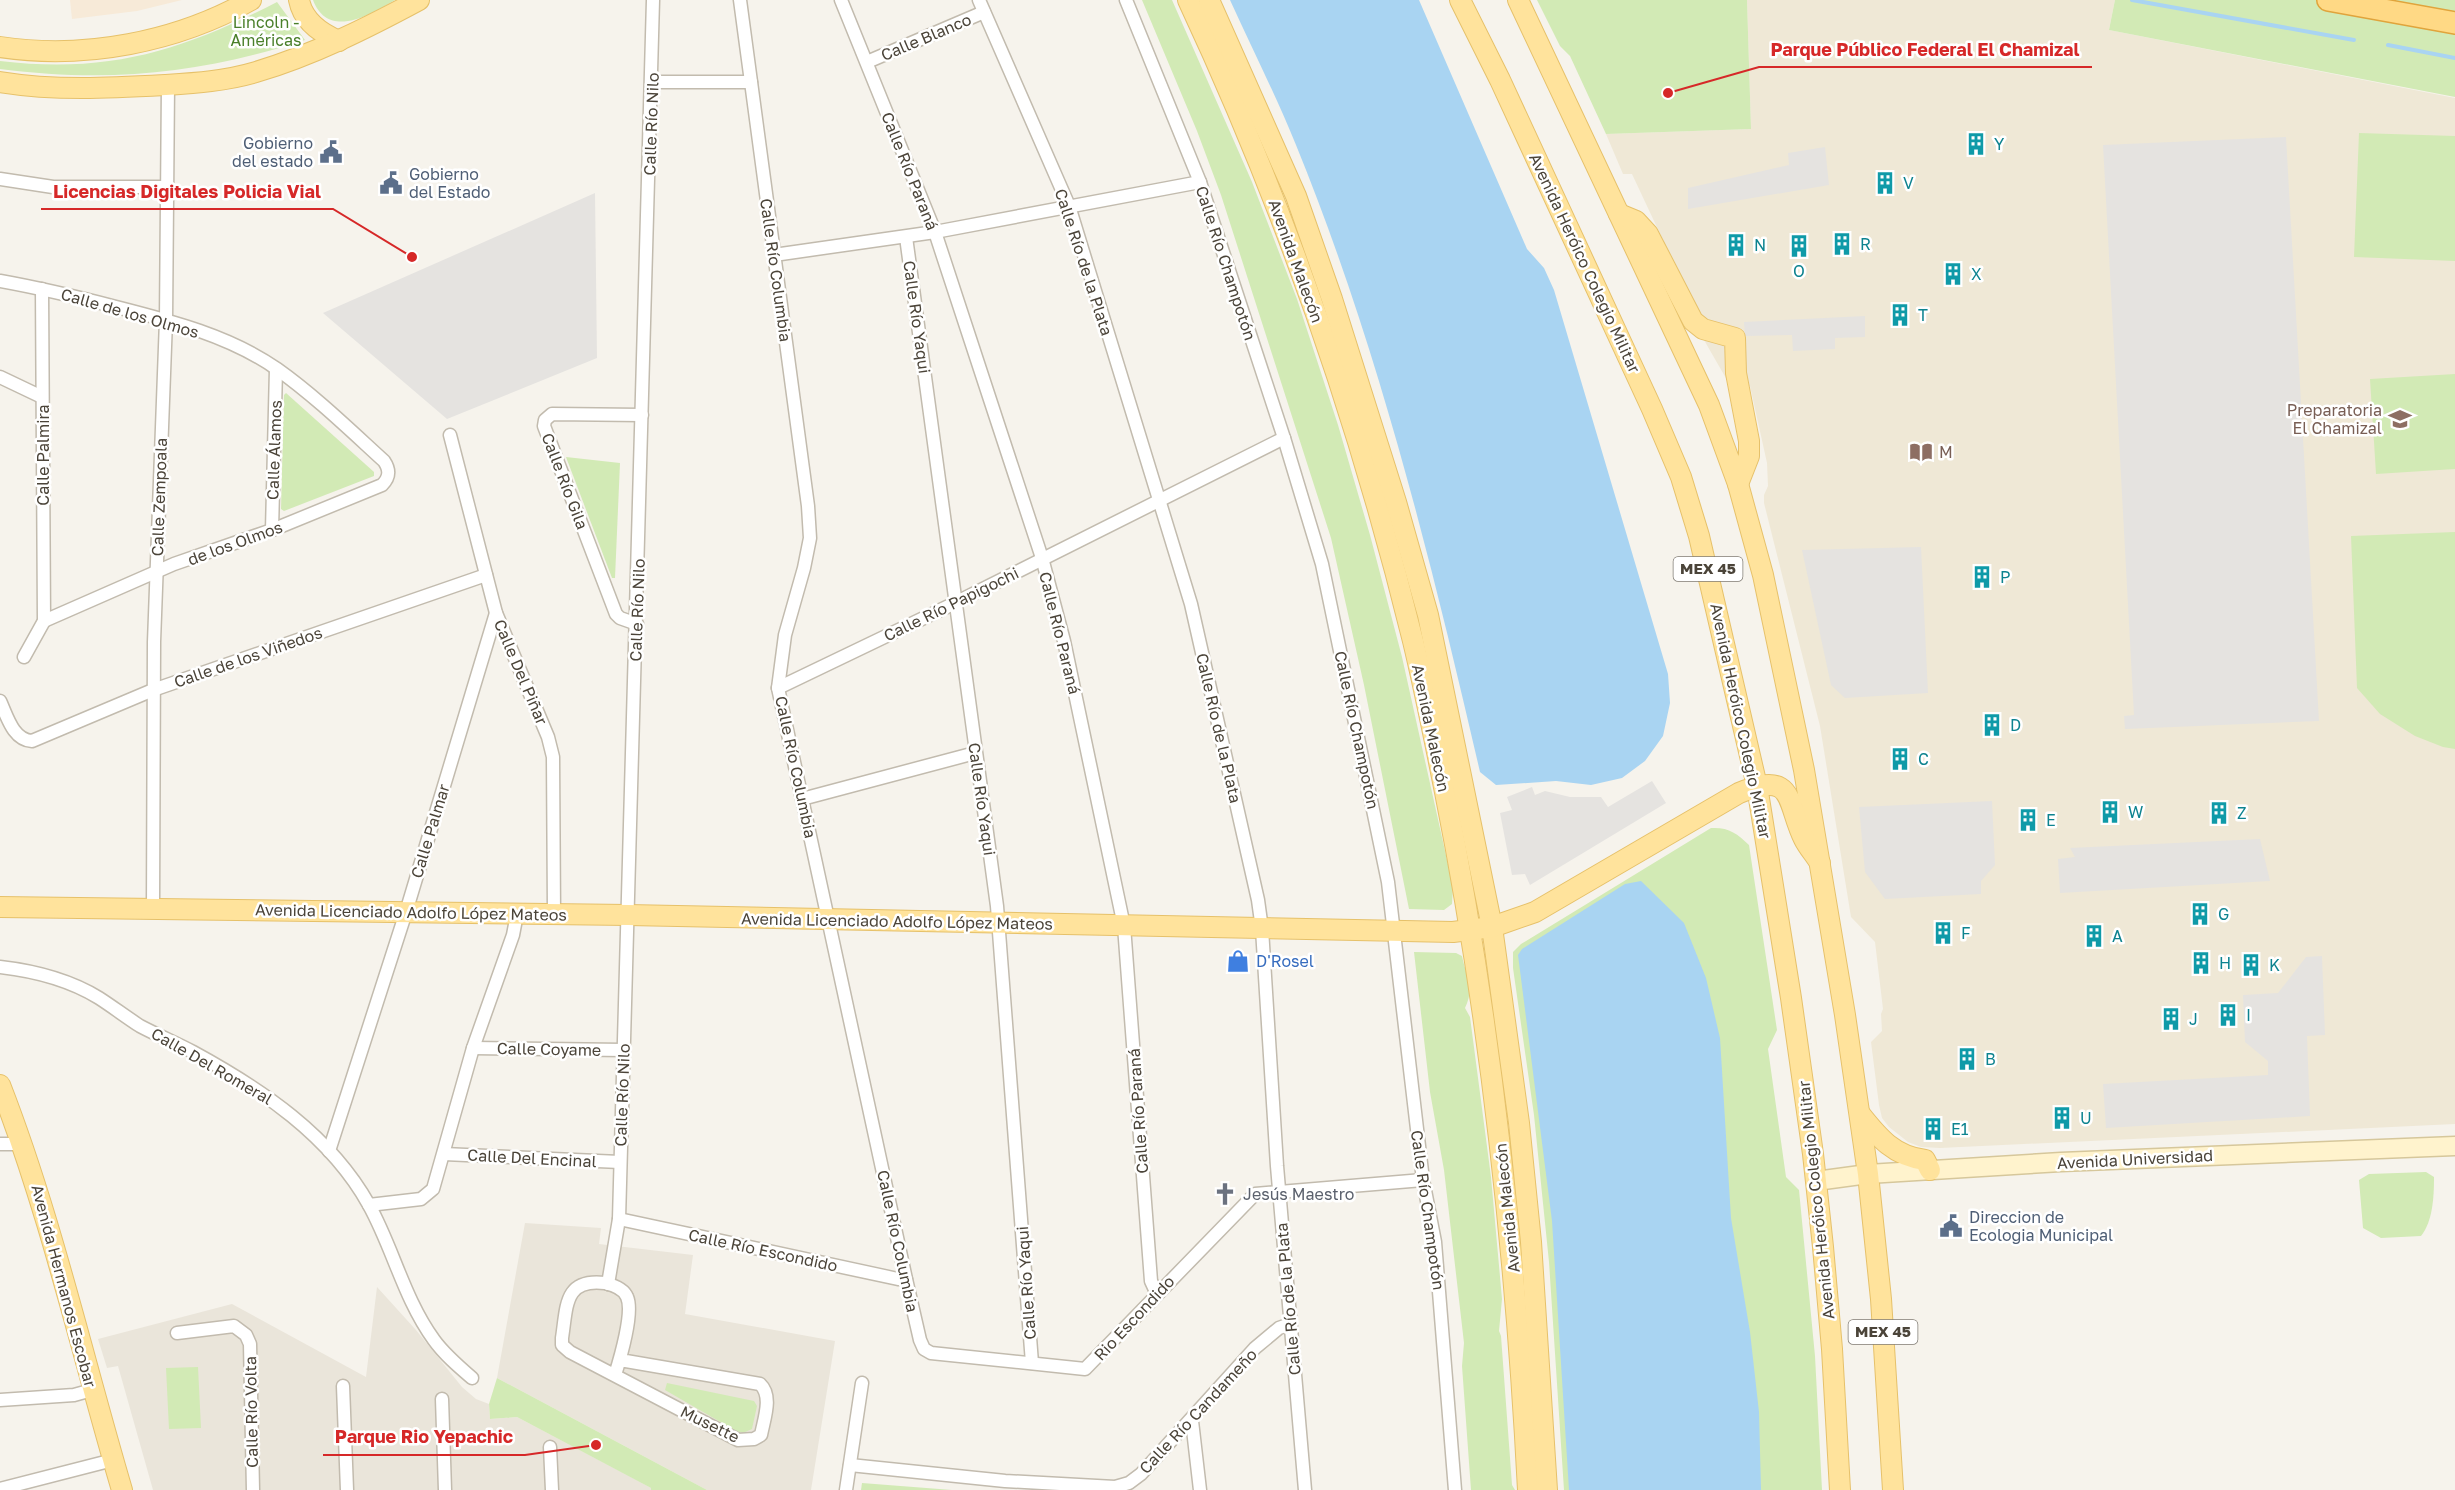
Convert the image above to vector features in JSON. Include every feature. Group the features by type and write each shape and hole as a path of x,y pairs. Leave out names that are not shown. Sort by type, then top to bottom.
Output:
{"highway":[{"path":"2328,0 2455,23"}],"main road":[{"path":"0,47 44,51 105,48 157,38 196,25 251,0"},
{"path":"299,0 309,21 322,34 339,41"},
{"path":"0,82 78,88 212,81 255,72 339,41 419,0"},
{"name":"Avenida Malecón","path":"1188,0 1252,143 1315,311 1383,528 1413,641 1470,931 1495,1092 1509,1215 1528,1490"},
{"name":"Avenida Malecón","path":"1209,0 1296,196 1332,299 1396,502 1428,615 1492,927 1519,1123 1529,1221 1547,1490"},
{"name":"Avenida Heróico Colegio Militar","path":"1460,0 1652,409 1681,477 1700,536 1757,786 1791,998 1816,1181 1832,1349 1840,1490"},
{"name":"MEX 45","path":"1518,0 1709,405 1738,484 1763,575 1784,670 1820,863 1868,1174 1881,1299 1893,1490"},
{"path":"1618,214 1636,221 1648,234 1693,321 1717,335 1735,338 1736,372 1749,441 1749,456 1738,484"},
{"path":"1757,786 1774,785 1789,796 1804,838 1820,863"},
{"name":"Avenida Licenciado Adolfo López Mateos","path":"0,907 628,915 1394,932 1470,931 1492,927 1535,912 1739,793 1757,786"},
{"name":"Avenida Hermanos Escobar","path":"0,1085 41,1199 92,1390 122,1490"},
{"path":"1859,1113 1888,1146 1910,1158 1924,1160 1930,1170"},
{"name":"Avenida Universidad","path":"1816,1181 1868,1174 1930,1170 2455,1146"}],"street":[{"name":"Calle Río Nilo","path":"619,1219 653,0"},
{"name":"Calle Río Columbia","path":"740,0 808,506 810,538 785,635 778,688 906,1279 924,1349"},
{"name":"Calle Río Paraná","path":"841,0 935,232 1042,558 1064,641 1124,926 1151,1281 1156,1294"},
{"name":"Calle Río Champotón","path":"1126,0 1200,182 1284,438 1322,564 1388,882 1423,1180 1435,1242 1455,1490"},
{"name":"Calle Blanco","path":"867,62 982,6"},
{"name":"Calle Río de la Plata","path":"982,6 1069,206 1191,604 1262,929 1279,1192 1305,1490"},
{"path":"652,82 751,82"},
{"name":"Calle Zempoala","path":"153,909 153,690 166,320 168,84"},
{"path":"0,179 53,187 168,187"},
{"path":"774,255 906,237 1200,182"},
{"name":"Calle Río Yaqui","path":"906,237 998,924 1032,1363"},
{"name":"Calle de los Olmos","path":"0,281 42,289 166,320 242,349 276,369 329,411 384,461 389,475"},
{"name":"Calle Palmira","path":"42,289 44,621"},
{"name":"Calle Álamos","path":"272,530 276,369"},
{"path":"0,377 42,397"},
{"name":"Calle Río Gila","path":"637,624 620,618 616,614 544,426 545,420 552,414 642,415"},
{"name":"Calle Del Piñar","path":"450,435 496,613 548,737 553,758 554,914"},
{"name":"Calle Río Papigochi","path":"778,688 955,603 1284,438"},
{"name":"de los Olmos","path":"44,621 156,573 272,530 382,485 389,475"},
{"name":"Calle de los Viñedos","path":"0,701 16,733 26,741 32,741 153,690 486,575"},
{"name":"Calle Palmar","path":"329,1151 406,912 496,613"},
{"path":"24,657 44,621"},
{"path":"802,799 975,753"},
{"path":"369,1205 426,1197 433,1189 473,1048 513,935 517,914"},
{"name":"Calle Del Romeral","path":"0,967 33,971 63,980 97,997 140,1026 193,1052 267,1095 297,1119 329,1151 369,1205 420,1317 434,1340 472,1378"},
{"name":"Calle Coyame","path":"473,1048 624,1050"},
{"path":"0,1144 23,1144"},
{"name":"Calle Del Encinal","path":"444,1154 620,1162"},
{"name":"Rio Escondido","path":"924,1349 931,1353 1085,1369 1255,1194 1423,1180"},
{"path":"615,1375 630,1306 627,1296 621,1289 608,1284 619,1219"},
{"name":"Calle Río Escondido","path":"619,1219 906,1279"},
{"name":"Musette","path":"608,1284 580,1283 572,1291 562,1345 570,1352 738,1440 754,1439 761,1435 767,1402 764,1387 757,1382 620,1360"},
{"name":"Calle Río Candameño","path":"850,1465 1005,1485 1115,1489 1141,1474 1255,1348 1279,1328 1290,1324"},
{"name":"Calle Río Volta","path":"177,1333 234,1326 246,1335 250,1344 253,1490"},
{"path":"846,1490 862,1383"},
{"path":"343,1386 347,1490"},
{"path":"0,1401 74,1395 92,1390"},
{"path":"442,1399 445,1490"},
{"path":"1192,1420 1200,1490"},
{"path":"550,1447 552,1490"},
{"path":"0,1489 113,1460"}],"shaded area":[{"path":"70,0 182,0 137,11 72,19"},
{"path":"1747,0 2115,0 2109,30 2455,98 2455,1124 1940,1148 1921,1147 1908,1142 1889,1127 1882,1118 1871,1042 1882,1031 1883,1009 1875,942 1851,917 1820,726 1764,503 1764,495 1768,486 1767,463 1750,386 1731,387 1704,340 1694,330 1699,317 1632,174 1623,174 1606,134 1751,129"},
{"path":"2286,137 2319,721 2125,729 2124,716 2134,715 2103,145"},
{"path":"1825,147 1829,185 1688,209 1688,188 1789,165 1788,153"},
{"path":"595,193 597,358 447,419 323,313"},
{"path":"1865,316 1865,337 1835,338 1835,349 1793,351 1792,335 1745,336 1744,322"},
{"path":"1921,547 1928,693 1845,698 1831,685 1802,550"},
{"path":"1652,781 1666,803 1530,885 1525,874 1512,875 1500,813 1512,810 1507,797 1532,787 1535,795 1545,791 1570,797 1601,797 1608,807"},
{"path":"1992,801 1995,865 1981,881 1981,894 1885,899 1865,872 1859,807"},
{"path":"2260,839 2270,881 2060,893 2058,859 2075,857 2070,848"},
{"path":"2322,956 2325,1035 2307,1036 2310,1116 2106,1128 2103,1084 2268,1075 2268,1061 2245,1042 2243,995 2278,993 2306,957"},
{"path":"525,1223 601,1228 599,1244 693,1255 685,1314 835,1341 811,1490 707,1490 497,1378"},
{"path":"377,1287 416,1330 462,1387 476,1399 489,1404 490,1419 517,1417 631,1477 651,1490 153,1490 118,1366 107,1368 98,1339 232,1304 366,1377"}],"green space":[{"name":"Lincoln - Américas","path":"313,0 395,0 362,17 339,22 329,19 320,12"},
{"path":"1142,0 1172,0 1252,182 1297,299 1338,425 1402,657 1453,887 1452,904 1444,910 1409,909 1364,685 1331,538 1221,195"},
{"path":"1537,0 1747,0 1751,129 1606,134 1570,56 1560,46"},
{"path":"2115,0 2455,0 2455,97 2109,30"},
{"name":"Lincoln - Américas","path":"277,2 305,40 228,61 154,72 79,75 0,69 0,61 75,64 143,55 209,34"},
{"path":"2359,133 2455,136 2455,261 2354,257"},
{"path":"2455,374 2455,469 2376,474 2370,379"},
{"path":"286,393 374,472 374,476 284,511 281,509 284,395"},
{"path":"566,457 620,463 615,578 612,578"},
{"path":"2455,532 2455,749 2443,747 2415,736 2380,714 2357,688 2351,536"},
{"path":"1711,828 1732,832 1749,845 1777,1030 1768,1049 1786,1177 1799,1190 1815,1356 1822,1490 1564,1490 1549,1262 1534,1115 1513,968 1513,952 1521,944"},
{"path":"1414,952 1456,953 1462,956 1469,982 1468,1001 1465,1008 1470,1017 1491,1177 1502,1299 1499,1331 1512,1485 1515,1490 1471,1490 1462,1366 1464,1343 1444,1170 1430,1092"},
{"path":"2426,1172 2434,1177 2433,1200 2428,1223 2421,1236 2381,1238 2363,1228 2359,1180 2369,1174"},
{"path":"198,1367 201,1428 169,1429 166,1368"},
{"path":"497,1378 707,1490 651,1490 517,1417 490,1419 489,1404"},
{"path":"667,1383 754,1401 757,1406 752,1429 743,1433 736,1431 665,1390"},
{"path":"862,1483 952,1490 861,1490"}],"water":[{"path":"1230,0 1419,0 1527,249 1544,268 1554,290 1668,674 1670,703 1663,736 1645,761 1622,778 1591,785 1556,781 1496,785 1480,772 1422,533 1352,298 1296,145"},
{"path":"1641,881 1684,923 1706,978 1720,1038 1731,1218 1750,1332 1759,1412 1761,1490 1569,1490 1552,1221 1518,955 1522,949 1625,884"}],"waterway":[{"path":"2132,0 2354,40"},
{"path":"2388,45 2455,58"}],"place":[{"name":"Parque Público Federal El Chamizal","path":"1668,93"},
{"name":"Y","path":"1976,144"},
{"name":"Gobierno del estado","path":"331,152"},
{"name":"Gobierno del Estado","path":"391,183"},
{"name":"V","path":"1885,183"},
{"name":"R","path":"1842,244"},
{"name":"N","path":"1736,245"},
{"name":"O","path":"1799,246"},
{"name":"Licencias Digitales Policia Vial","path":"412,257"},
{"name":"X","path":"1953,274"},
{"name":"T","path":"1900,315"},
{"name":"Preparatoria El Chamizal","path":"2400,419"},
{"name":"M","path":"1921,452"},
{"name":"P","path":"1982,577"},
{"name":"D","path":"1992,725"},
{"name":"C","path":"1900,759"},
{"name":"W","path":"2110,812"},
{"name":"Z","path":"2219,813"},
{"name":"E","path":"2028,820"},
{"name":"G","path":"2200,914"},
{"name":"F","path":"1943,933"},
{"name":"A","path":"2094,936"},
{"name":"D'Rosel","path":"1238,961"},
{"name":"H","path":"2201,963"},
{"name":"K","path":"2251,965"},
{"name":"I","path":"2228,1015"},
{"name":"J","path":"2171,1019"},
{"name":"B","path":"1967,1059"},
{"name":"U","path":"2062,1118"},
{"name":"E1","path":"1933,1129"},
{"name":"Jesús Maestro","path":"1225,1194"},
{"name":"Direccion de Ecologia Municipal","path":"1951,1226"},
{"name":"Parque Rio Yepachic","path":"596,1445"}]}
